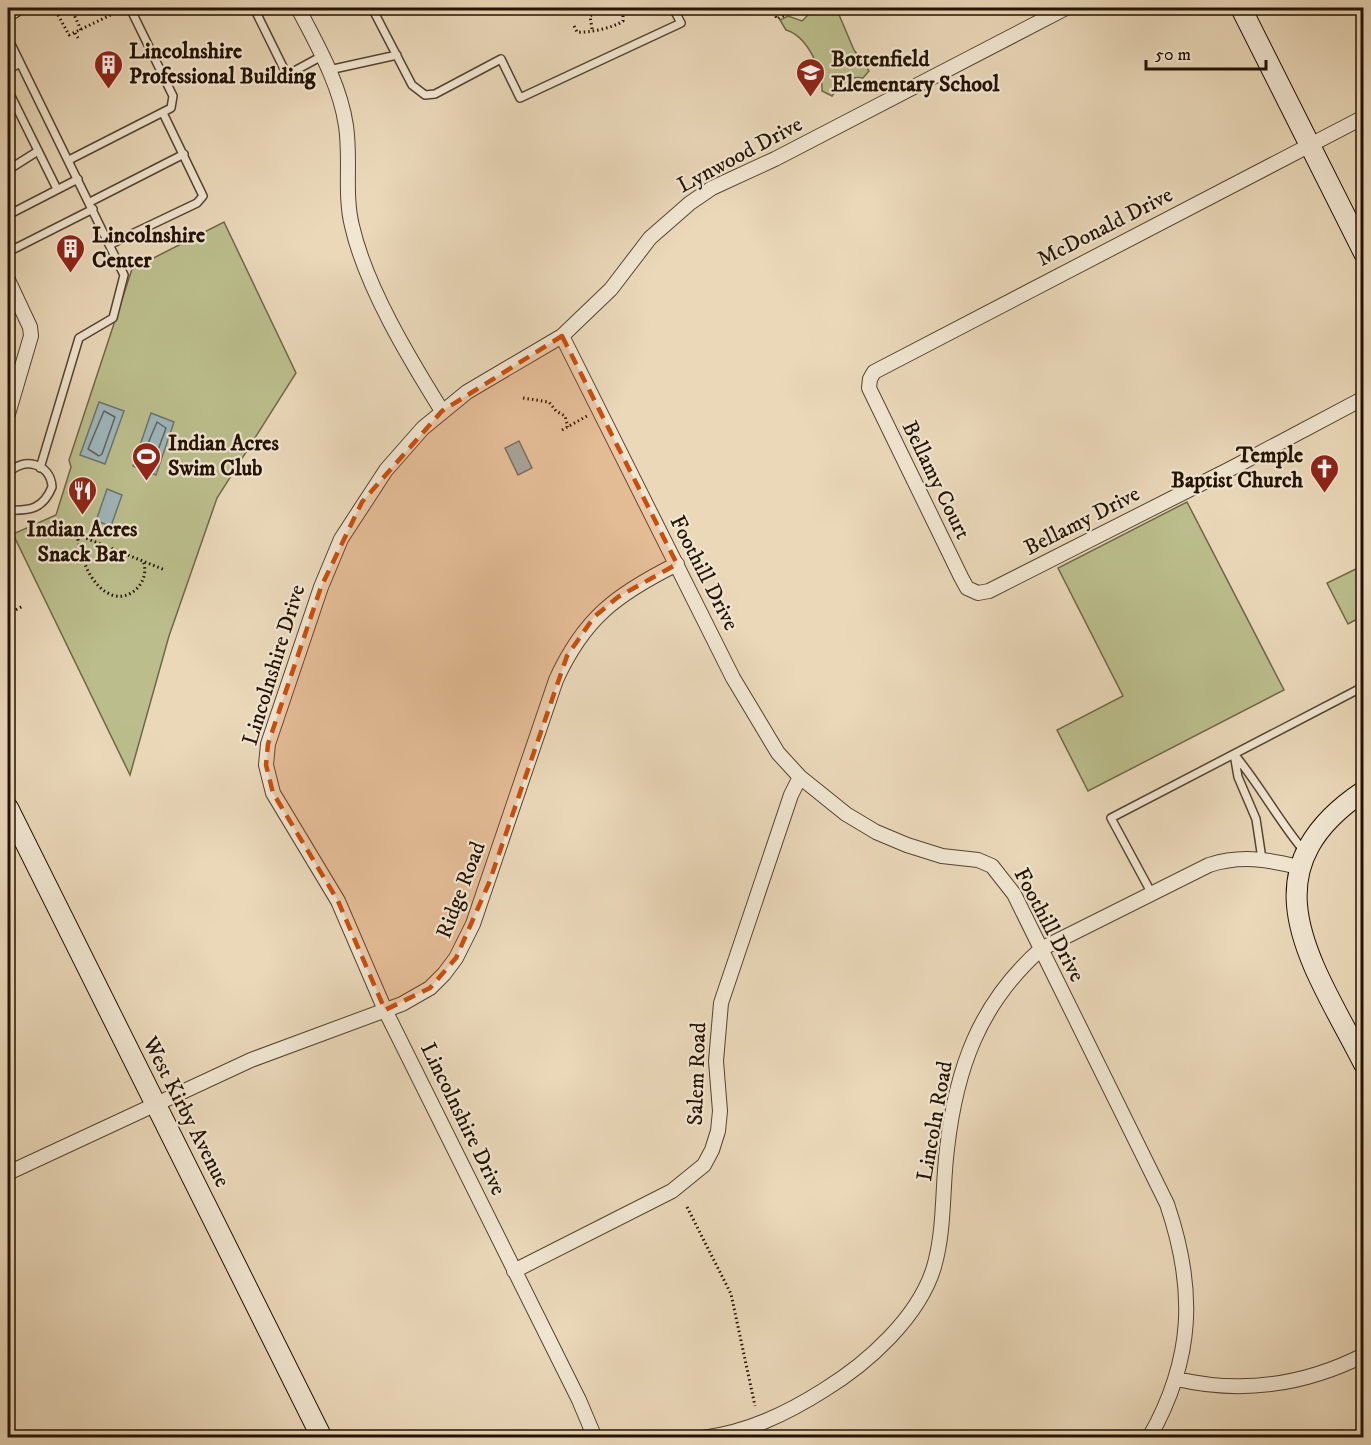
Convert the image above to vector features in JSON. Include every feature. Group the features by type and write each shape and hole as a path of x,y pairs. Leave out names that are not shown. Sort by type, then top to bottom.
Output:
{"main road":[{"path":"8,10 13,8"},
{"path":"1241,8 1364,253"},
{"path":"1364,791 1330,816 1301,859 1298,916 1301,933 1314,966 1364,1064"},
{"name":"West Kirby Avenue","path":"8,808 322,1437"}],"street":[{"path":"298,8 329,70 346,124 349,208 362,257 418,373 442,411"},
{"name":"Lynwood Drive","path":"442,411 500,371 562,336 611,289 650,238 690,203 712,188 784,154 1066,8"},
{"name":"McDonald Drive","path":"870,379 874,372 927,343 1364,117"},
{"path":"8,280 13,305 30,327 31,336 8,414"},
{"name":"Foothill Drive","path":"562,336 733,678 764,732 800,777 846,814 876,832 933,853 978,860 992,866 1014,894 1167,1204 1180,1240 1188,1296 1187,1326 1177,1379 1149,1437"},
{"name":"Bellamy Court","path":"870,379 869,388 874,403 961,577 967,588 978,593"},
{"name":"Bellamy Drive","path":"978,593 989,591 1184,493 1364,398"},
{"name":"Lincolnshire Drive","path":"442,411 386,470 341,539 321,587 268,744 266,765 273,793 338,901 385,1010 595,1437"},
{"name":"Ridge Road","path":"8,1170 251,1060 402,1004 430,987 444,974 465,943 489,883 556,680 580,634 594,617 618,597 677,564"},
{"name":"Salem Road","path":"514,1271 672,1191 691,1178 704,1165 718,1131 720,1111 716,1061 721,1003 779,829 800,777"},
{"name":"Lincoln Road","path":"703,1437 741,1434 771,1420 839,1381 887,1338 926,1287 940,1239 947,1149 954,1104 966,1058 975,1034 992,1003 1023,965 1041,950 1217,862 1238,857 1301,859"},
{"path":"1177,1379 1226,1387 1264,1386 1317,1375 1364,1355"}],"lane":[{"path":"69,160 171,108 172,96 130,8"},
{"path":"254,8 287,75 322,56"},
{"path":"372,8 412,84 424,95 435,94 501,59 520,98 681,23 673,8"},
{"path":"8,38 111,244 124,275 112,318 79,338 40,468"},
{"path":"329,70 397,55"},
{"path":"8,70 20,63"},
{"path":"8,90 57,189"},
{"path":"111,244 201,200 202,192 163,113"},
{"path":"8,170 38,151"},
{"path":"8,252 184,154"},
{"path":"8,215 78,179"},
{"path":"8,474 21,463 28,462 40,468 52,481 47,499 40,506 30,510 8,510"},
{"path":"1152,894 1111,818 1359,689 1364,699"},
{"path":"1234,754 1238,777 1256,819 1262,859"},
{"path":"1234,754 1255,778 1301,859"}],"path":[{"path":"70,8 81,30"},
{"path":"592,29 590,16 600,8"},
{"path":"574,26 577,32 619,24 625,18 623,8"},
{"path":"772,8 777,19 800,8"},
{"path":"58,15 69,35 121,11"},
{"path":"75,33 78,38"},
{"path":"523,398 549,402 556,411 565,416 568,427"},
{"path":"562,430 599,409"},
{"path":"143,561 145,578 140,586 130,594 118,597 109,594 95,583 81,556 77,535 143,561 165,570"},
{"path":"8,614 23,606"},
{"path":"687,1207 731,1294 755,1406"}],"highlighted area":[{"path":"562,336 677,564 618,597 594,617 567,656 489,883 456,958 430,988 385,1010 338,901 273,793 266,765 268,744 321,587 362,502 442,411"}],"green space":[{"path":"830,9 837,10 854,50 869,71 863,78 854,78 845,82 832,96 822,91 817,64 807,46 794,33 786,30 780,20 788,16 802,21 811,12 821,14"},
{"name":"Indian Acres Swim Club","path":"224,222 296,373 217,498 169,636 130,775 13,534 56,515 71,467 69,460 132,269"},
{"path":"1187,502 1284,690 1088,791 1057,730 1123,696 1058,568"},
{"path":"1362,566 1363,616 1348,624 1327,583"}],"water":[{"path":"99,402 124,411 105,464 80,455"},
{"path":"151,413 174,422 156,475 133,466"},
{"path":"519,441 532,468 518,475 505,448"},
{"path":"107,489 122,495 111,526 96,521"}],"place":[{"name":"Lincolnshire Professional Building","path":"108,90"},
{"name":"Bottenfield Elementary School","path":"810,98"},
{"name":"Lincolnshire Center","path":"71,274"},
{"name":"Indian Acres Swim Club","path":"147,482"},
{"name":"Temple Baptist Church","path":"1324,494"},
{"name":"Indian Acres Snack Bar","path":"82,516"}]}
